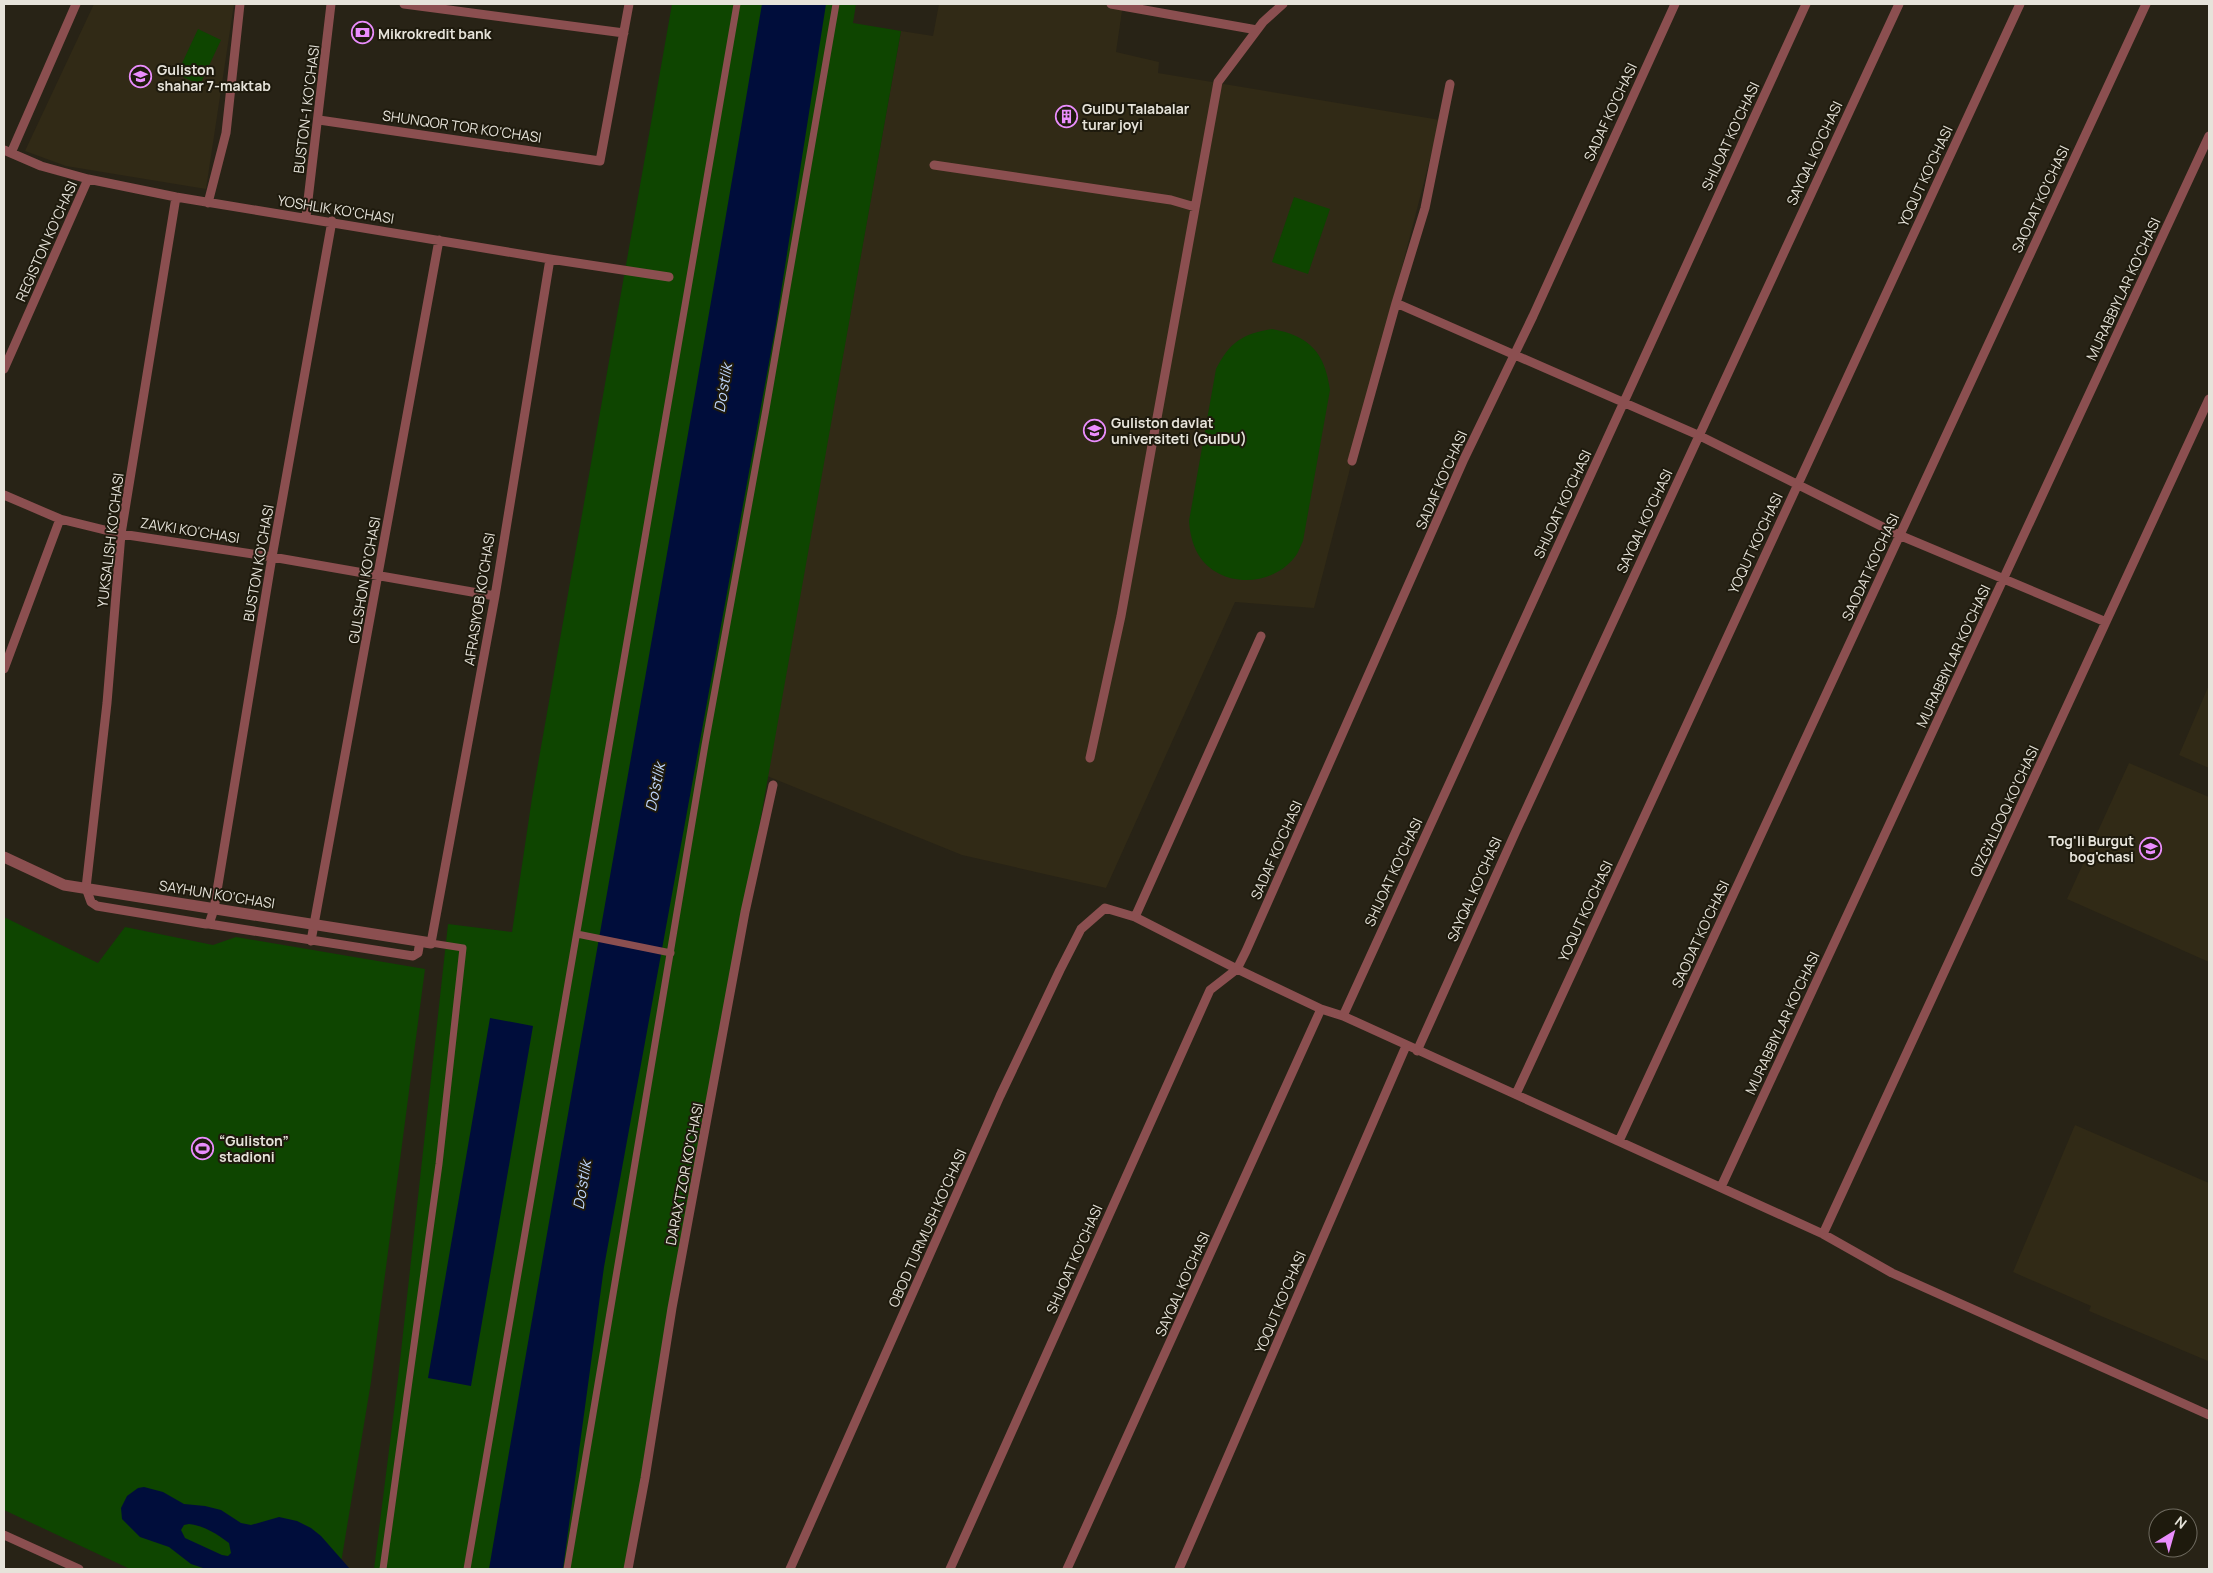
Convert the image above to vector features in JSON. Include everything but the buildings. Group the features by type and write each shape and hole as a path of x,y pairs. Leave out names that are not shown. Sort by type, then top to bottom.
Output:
{"street":[{"path":"7,152 76,4"},
{"path":"208,203 226,133 240,4"},
{"name":"BUSTON-1 KO'CHASI","path":"306,217 319,120 331,4"},
{"path":"404,4 624,33 630,4"},
{"path":"467,1569 737,4"},
{"path":"568,1569 704,745 764,425 836,4"},
{"path":"1111,4 1257,30"},
{"path":"1090,758 1121,616 1218,82 1257,30 1283,4"},
{"name":"SADAF KO'CHASI","path":"1237,969 1405,596 1464,459 1675,4"},
{"name":"SHIJOAT KO'CHASI","path":"1343,1016 1806,4"},
{"name":"SAYQAL KO'CHASI","path":"1417,1051 1698,435 1899,4"},
{"name":"YOQUT KO'CHASI","path":"1516,1094 2020,4"},
{"name":"SAODAT KO'CHASI","path":"1619,1141 2146,4"},
{"name":"SHUNQOR TOR KO'CHASI","path":"319,120 600,160 624,33"},
{"path":"1352,461 1396,303 1425,208 1450,84"},
{"name":"MURABBIYLAR KO'CHASI","path":"1721,1187 2209,136"},
{"name":"YOSHLIK KO'CHASI","path":"7,152 41,166 88,179 176,197 669,277"},
{"path":"934,166 1171,200 1195,207"},
{"name":"REGISTON KO'CHASI","path":"4,369 88,179"},
{"name":"YUKSALISH KO'CHASI","path":"86,888 107,704 122,534 176,197"},
{"name":"BUSTON KO'CHASI","path":"210,924 272,557 332,222"},
{"name":"GULSHON KO'CHASI","path":"311,941 439,240"},
{"name":"AFRASIYOB KO'CHASI","path":"425,942 495,596 550,259"},
{"path":"1396,303 1698,435 1899,535 2106,622"},
{"name":"QIZG'ALDOQ KO'CHASI","path":"1824,1234 2209,399"},
{"name":"ZAVKI KO'CHASI","path":"4,495 60,519 122,534 272,557 495,596"},
{"path":"4,669 60,519"},
{"path":"1261,636 1135,917 1321,1009 1343,1016 1824,1234 1892,1274 2209,1415"},
{"name":"DARAXTZOR KO'CHASI","path":"628,1569 672,1308 746,912 773,786"},
{"name":"SAYHUN KO'CHASI","path":"4,857 64,884 425,942"},
{"path":"86,888 91,902 97,906 311,941 413,956 418,953 425,942 463,948 439,1164 383,1569"},
{"name":"OBOD TURMUSH KO'CHASI","path":"790,1569 1000,1096 1081,929 1105,908 1135,917"},
{"path":"576,934 671,953"},
{"name":"SHIJOAT KO'CHASI","path":"950,1569 1210,990 1237,969"},
{"name":"SAYQAL KO'CHASI","path":"1067,1569 1321,1009"},
{"name":"YOQUT KO'CHASI","path":"1179,1569 1406,1046"},
{"path":"4,1535 78,1569"}],"shaded area":[{"name":"Guliston shahar 7-maktab","path":"94,4 234,4 206,189 66,166 25,151"},
{"name":"Guliston davlat universiteti (GulDU)","path":"939,4 1123,4 1116,52 1159,62 1158,73 1440,120 1314,608 1235,602 1106,888 962,855 767,776 901,31 933,36"},
{"path":"2209,685 2209,768 2179,755"},
{"name":"Tog'li Burgut bog'chasi","path":"2129,763 2209,797 2209,962 2067,899"},
{"path":"2075,1125 2209,1183 2208,1361 2089,1311 2091,1306 2013,1272"}],"green space":[{"path":"672,4 856,4 853,23 901,31 627,1569 374,1569 398,1379 448,924 512,932 532,798"},
{"path":"198,29 221,40 200,85 177,74"},
{"path":"1294,197 1330,209 1308,274 1272,262"},
{"path":"1272,329 1296,336 1313,348 1324,366 1330,390 1303,541 1299,550 1284,568 1272,575 1244,580 1218,573 1207,565 1194,546 1189,521 1216,369 1226,352 1238,341 1253,334"},
{"name":"“Guliston” stadioni","path":"4,917 98,963 125,927 213,945 236,937 425,969 371,1382 340,1569 130,1569 4,1510"}],"water":[{"name":"Do'stlik","path":"762,4 826,4 776,324 604,1267 563,1569 489,1569 695,395"},
{"path":"490,1018 533,1026 471,1386 428,1378"},
{"path":"144,1487 163,1492 184,1504 221,1510 241,1523 251,1525 279,1517 297,1521 321,1536 350,1569 206,1569 191,1564 169,1547 140,1537 122,1519 121,1508 127,1496 138,1488","holes":["189,1524 210,1531 229,1543 231,1553 228,1556 222,1555 185,1538 181,1530 184,1525"]}],"place":[{"name":"Mikrokredit bank","path":"362,33"},
{"name":"Guliston shahar 7-maktab","path":"141,77"},
{"name":"GulDU Talabalar turar joyi","path":"1066,116"},
{"name":"Guliston davlat universiteti (GulDU)","path":"1095,430"},
{"name":"Tog'li Burgut bog'chasi","path":"2150,848"},
{"name":"“Guliston” stadioni","path":"203,1148"}]}
